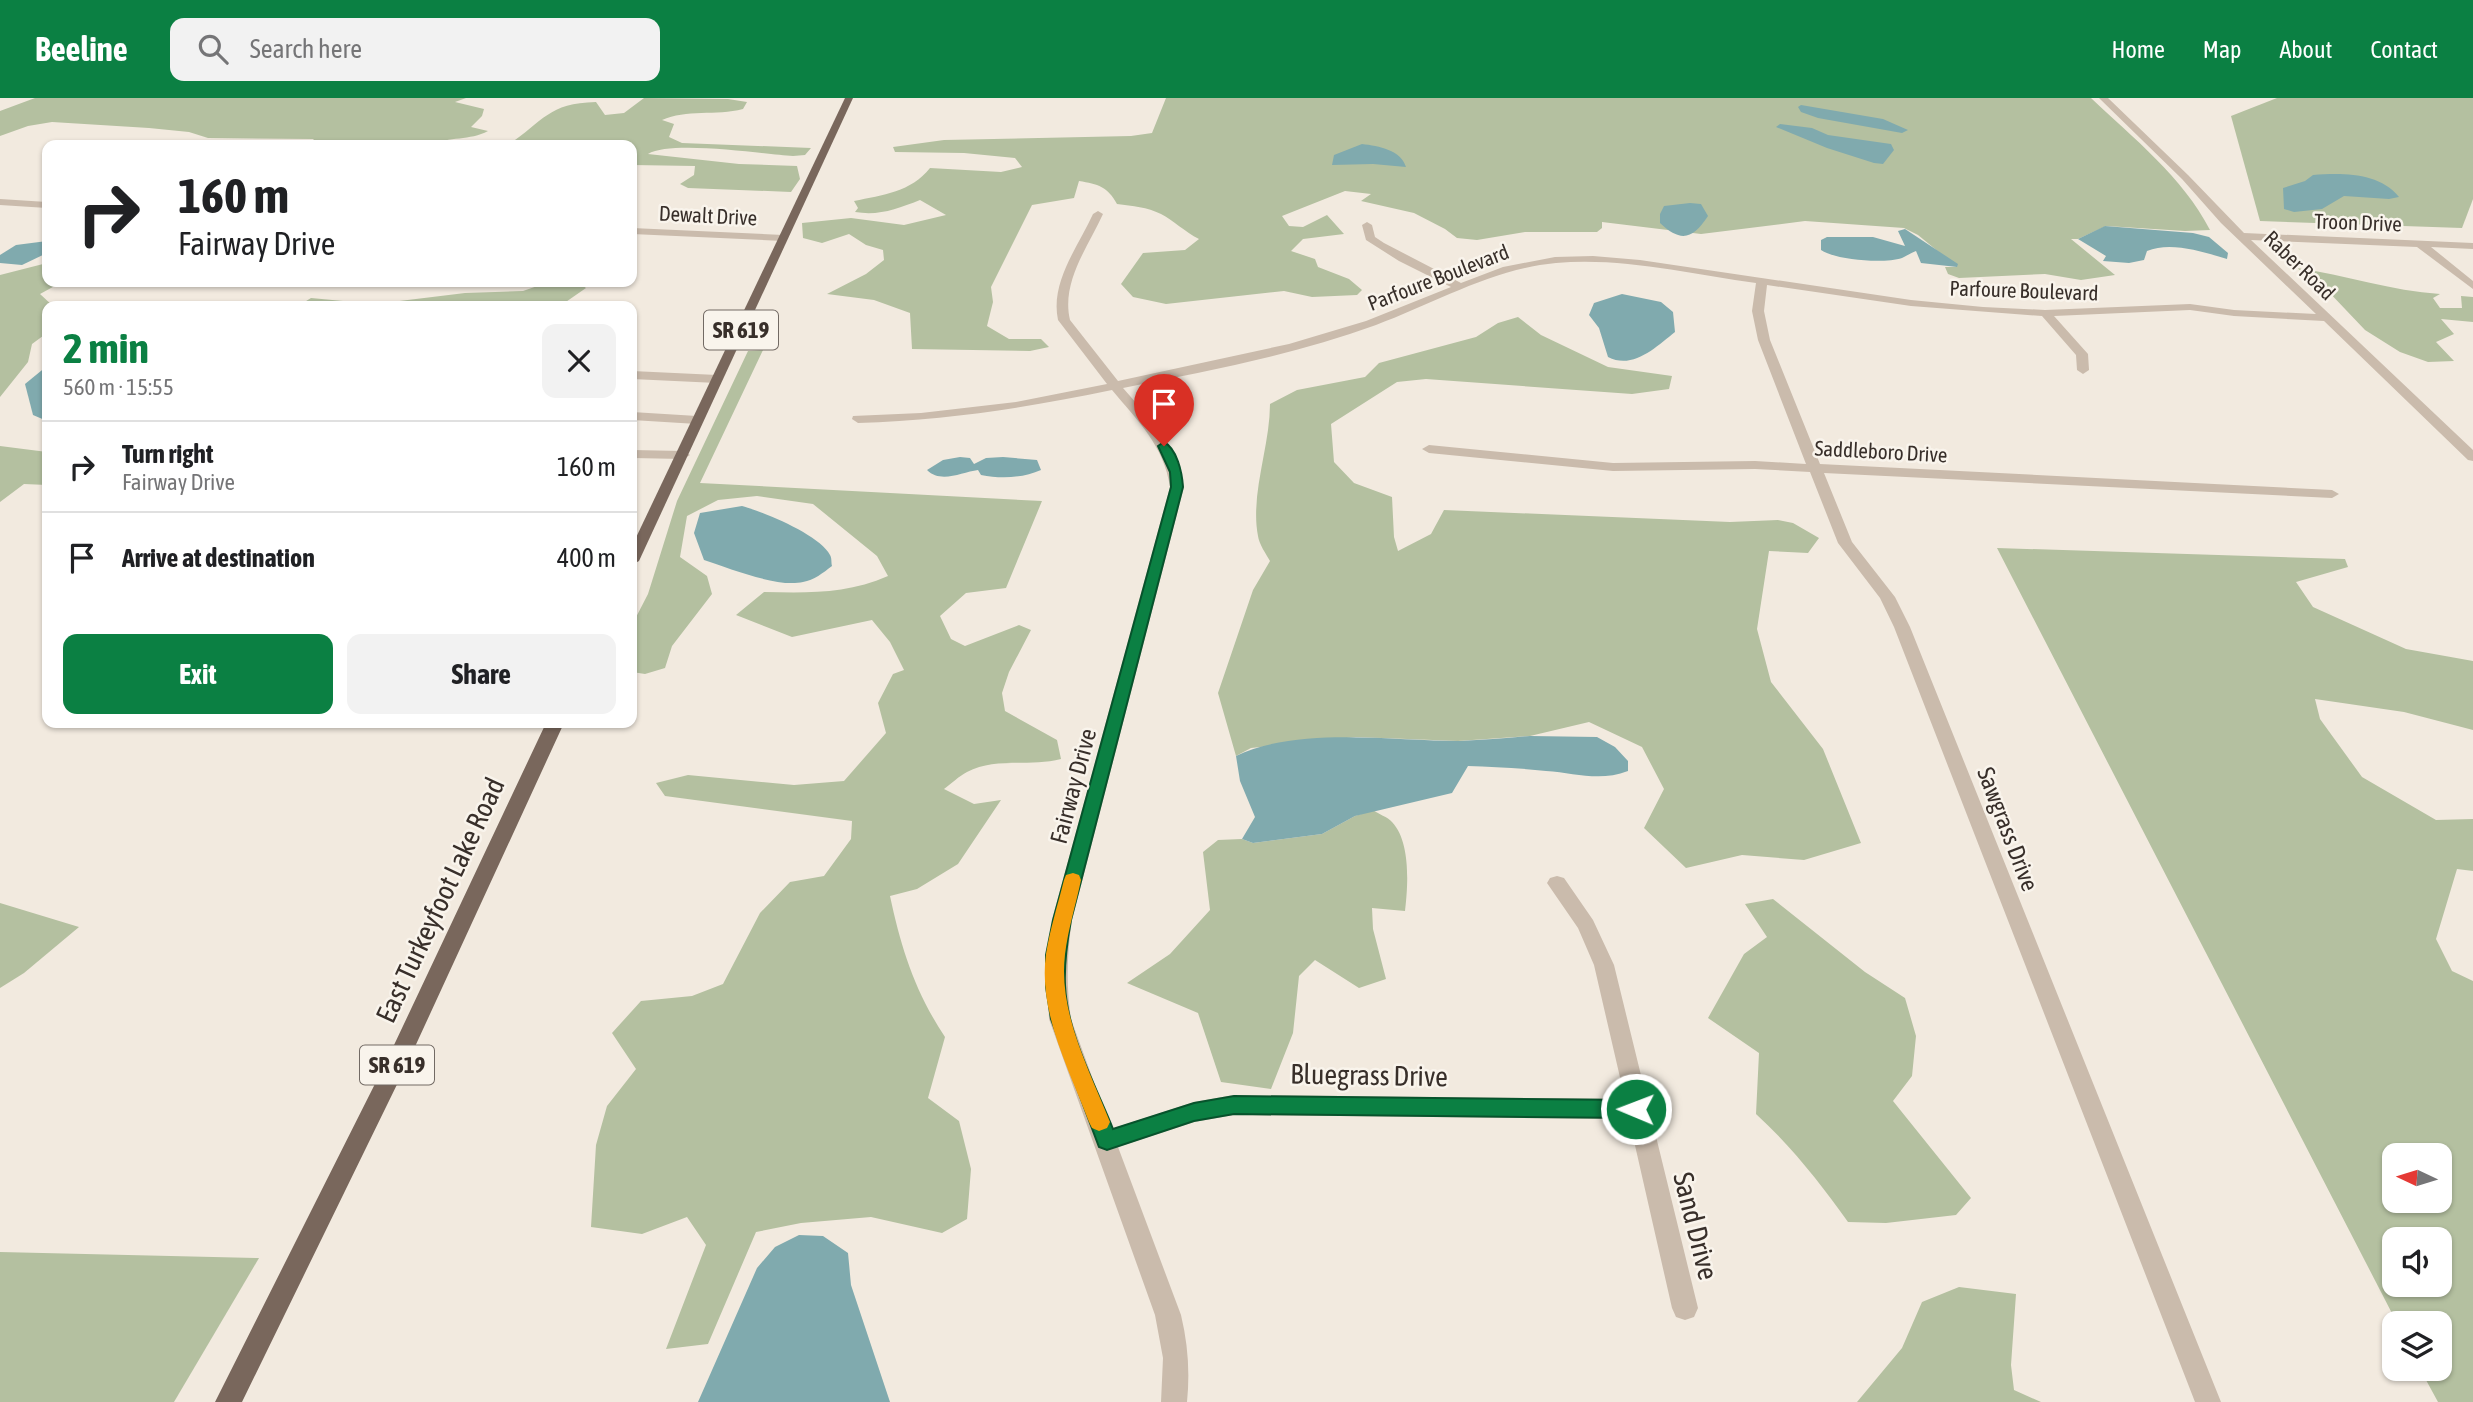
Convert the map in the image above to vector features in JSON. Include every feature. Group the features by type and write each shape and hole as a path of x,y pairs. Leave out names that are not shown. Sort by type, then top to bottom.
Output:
{"main road":[{"name":"SR 619","path":"637,551 849,98"},
{"name":"East Turkeyfoot Lake Road","path":"228,1402 305,1254 390,1078 553,728"}],"street":[{"name":"Raber Road","path":"2103,98 2242,236 2473,457"},
{"path":"0,202 42,205"},
{"name":"Fairway Drive","path":"1098,214 1061,291 1060,311 1064,320 1116,387 1156,433 1171,458 1177,487 1062,920 1055,955 1055,987 1060,1019 1107,1140 1168,1315 1176,1347 1174,1402"},
{"path":"1367,225 1370,238 1381,246 1410,264 1461,287"},
{"name":"Dewalt Drive","path":"637,231 783,238"},
{"name":"Troon Drive","path":"2242,236 2473,246"},
{"path":"2420,244 2473,286"},
{"name":"Parfoure Boulevard","path":"858,419 978,411 1054,400 1116,387 1307,343 1380,320 1519,265 1575,259 1640,263 1947,307 2045,313 2207,308 2234,313 2323,314"},
{"name":"Sawgrass Drive","path":"1762,281 1758,311 1764,340 1846,543 1887,597 1902,627 2208,1402"},
{"path":"2045,313 2082,354 2083,370"},
{"path":"637,375 717,379"},
{"path":"637,416 697,420"},
{"name":"Saddleboro Drive","path":"1429,449 1528,461 1613,467 1755,465 2332,495"},
{"path":"637,454 683,455"},
{"name":"Sand Drive","path":"1557,883 1586,925 1604,965 1685,1308"},
{"name":"Bluegrass Drive","path":"1107,1140 1194,1112 1234,1105 1636,1109"}],"green space":[{"path":"35,98 466,98 455,102 484,109 482,116 471,127 488,131 445,140 208,138 189,132 52,122 28,126 0,136 0,111"},
{"path":"644,98 728,99 747,102 743,109 681,115 662,120 674,124 669,137 682,143 811,148 805,155 793,156 696,148 660,150 648,154 739,164 797,166 800,179 791,192 688,188 680,184 694,175 695,166 637,165 637,140 515,140 548,115 567,106 596,102 605,115 624,113"},
{"path":"1166,98 2091,98 2172,175 2210,230 2106,226 2078,239 2071,239 2115,275 2081,280 2045,274 1959,278 1948,274 1945,267 1957,267 1918,235 1904,228 1805,221 1701,234 1602,222 1602,228 1597,232 1525,232 1477,240 1457,238 1414,213 1361,201 1371,194 1345,191 1282,216 1289,226 1303,227 1327,215 1344,234 1303,239 1291,251 1315,259 1318,267 1349,279 1362,290 1357,295 1312,297 1284,291 1166,304 1133,297 1121,284 1143,253 1185,250 1199,239 1161,214 1145,208 1117,204 1102,187 1079,181 1074,198 1032,205 991,287 993,302 987,326 1009,339 1041,339 1049,347 1030,351 912,349 910,313 874,300 827,294 866,274 884,260 883,250 866,245 849,234 822,243 803,238 802,223 851,218 904,225 946,215 920,200 896,209 872,213 855,212 858,208 854,201 905,187 930,168 1001,172 1022,167 1015,158 964,153 895,152 893,147 944,140 1131,136 1152,133"},
{"path":"2277,98 2473,98 2473,199 2462,228 2260,221 2231,116"},
{"path":"42,264 42,287 53,287 40,294 48,301 42,301 42,337 32,344 28,362 0,397 0,275"},
{"path":"2297,268 2404,290 2440,294 2433,298 2440,308 2462,308 2461,296 2473,297 2473,322 2441,319 2454,334 2436,342 2454,361 2428,362 2400,352 2365,330 2326,289"},
{"path":"535,287 586,288 567,301 400,301 465,293 523,291"},
{"path":"311,298 343,301 306,301"},
{"path":"1518,317 1541,335 1608,367 1672,376 1669,389 1632,394 1426,379 1397,382 1331,424 1334,462 1354,483 1392,497 1394,537 1398,551 1431,534 1444,510 1730,522 1778,520 1793,523 1819,538 1808,553 1769,551 1757,629 1771,682 1823,749 1861,843 1804,860 1742,855 1686,868 1644,828 1664,789 1642,747 1589,722 1530,736 1458,741 1356,737 1251,748 1236,756 1218,693 1253,590 1270,561 1259,539 1256,504 1270,404 1297,390 1365,377 1379,363 1476,337 1498,323"},
{"path":"763,350 700,483 1042,501 1006,588 966,593 940,616 951,639 965,646 1019,625 1031,630 1009,672 1002,693 1005,711 1057,740 1061,759 978,767 944,789 974,804 1001,800 958,864 917,889 890,896 910,969 925,1003 945,1037 928,1098 959,1121 971,1169 967,1219 942,1233 871,1217 801,1223 756,1232 708,1344 666,1349 706,1245 687,1217 642,1234 591,1227 596,1145 607,1106 636,1069 612,1033 641,1001 692,996 723,984 760,913 790,882 824,876 851,839 852,821 665,796 656,783 688,775 794,785 844,781 886,733 878,703 893,674 904,670 890,642 872,620 792,637 736,615 764,592 842,589 888,576 877,556 813,504 757,496 718,500 687,516 680,557 707,576 712,594 672,646 665,668 645,674 637,673 637,615 648,594 677,501 748,351"},
{"path":"0,446 42,451 42,485 24,484 0,502"},
{"path":"1997,548 2345,559 2348,567 2296,582 2313,607 2406,649 2473,661 2473,730 2404,712 2315,699 2320,719 2362,777 2436,820 2473,819 2473,871 2457,869 2436,939 2452,971 2473,981 2473,1402 2438,1402 2427,1381 2452,1381 2452,1311 2391,1311 2384,1297 2452,1297 2452,1227 2382,1227 2382,1294"},
{"path":"1373,810 1390,820 1398,831 1407,865 1405,911 1372,908 1373,929 1386,979 1359,988 1315,960 1299,976 1293,1033 1271,1089 1221,1082 1198,1013 1127,983 1170,954 1210,910 1203,852 1218,840 1242,839 1253,843 1322,834 1355,816"},
{"path":"1773,899 1865,972 1905,998 1916,1036 1912,1076 1893,1101 1971,1198 1956,1215 1886,1223 1848,1222 1782,1139 1756,1114 1759,1053 1708,1018 1744,954 1767,937 1745,904"},
{"path":"0,903 79,927 24,973 0,988"},
{"path":"0,1252 259,1258 174,1402 0,1402"},
{"path":"1959,1287 2016,1294 2011,1365 2014,1390 2041,1402 1857,1402 1902,1348 1922,1302"}],"water":[{"path":"1801,105 1883,119 1908,130 1902,133 1818,118 1801,112 1798,107"},
{"path":"1780,124 1812,128 1828,135 1891,144 1894,150 1883,164 1874,163 1827,148 1776,127"},
{"path":"1362,144 1394,153 1406,167 1373,164 1332,165 1334,155"},
{"path":"2348,174 2371,179 2391,189 2399,197 2389,199 2344,196 2322,209 2294,212 2284,209 2283,188 2305,181 2313,175"},
{"path":"1701,204 1708,216 1692,234 1674,234 1660,223 1664,206"},
{"path":"2105,226 2193,233 2209,237 2228,253 2227,259 2208,253 2166,247 2147,251 2144,260 2129,263 2103,261 2106,256 2078,239"},
{"path":"1905,229 1958,264 1957,267 1921,263 1916,251 1894,260 1872,261 1848,259 1821,250 1821,240 1827,237 1873,237 1905,246 1898,231"},
{"path":"42,242 42,255 22,265 0,263 0,255 16,245"},
{"path":"1622,294 1661,302 1673,312 1675,332 1644,355 1626,361 1608,357 1599,328 1589,315 1594,303"},
{"path":"42,370 42,419 33,415 25,384"},
{"path":"970,458 974,464 986,458 1037,460 1041,470 1027,475 1004,477 981,475 978,470 945,477 927,470 943,460"},
{"path":"742,506 804,532 824,547 831,557 832,566 811,580 792,583 753,576 704,560 694,533 700,513"},
{"path":"1530,736 1597,737 1615,747 1628,761 1628,771 1607,776 1587,776 1468,766 1452,793 1355,816 1322,834 1253,843 1242,839 1255,817 1240,781 1236,756 1261,747 1316,738 1460,741"},
{"path":"799,1235 823,1236 848,1253 851,1285 890,1402 698,1402 757,1268 775,1247"}],"slow traffic":[{"path":"1073,880 1055,955 1055,987 1060,1019 1099,1122"}],"route":[{"path":"1164,446 1176,472 1177,487 1055,955 1055,987 1060,1019 1107,1140 1194,1112 1234,1105 1274,1103 1636,1109"}]}
